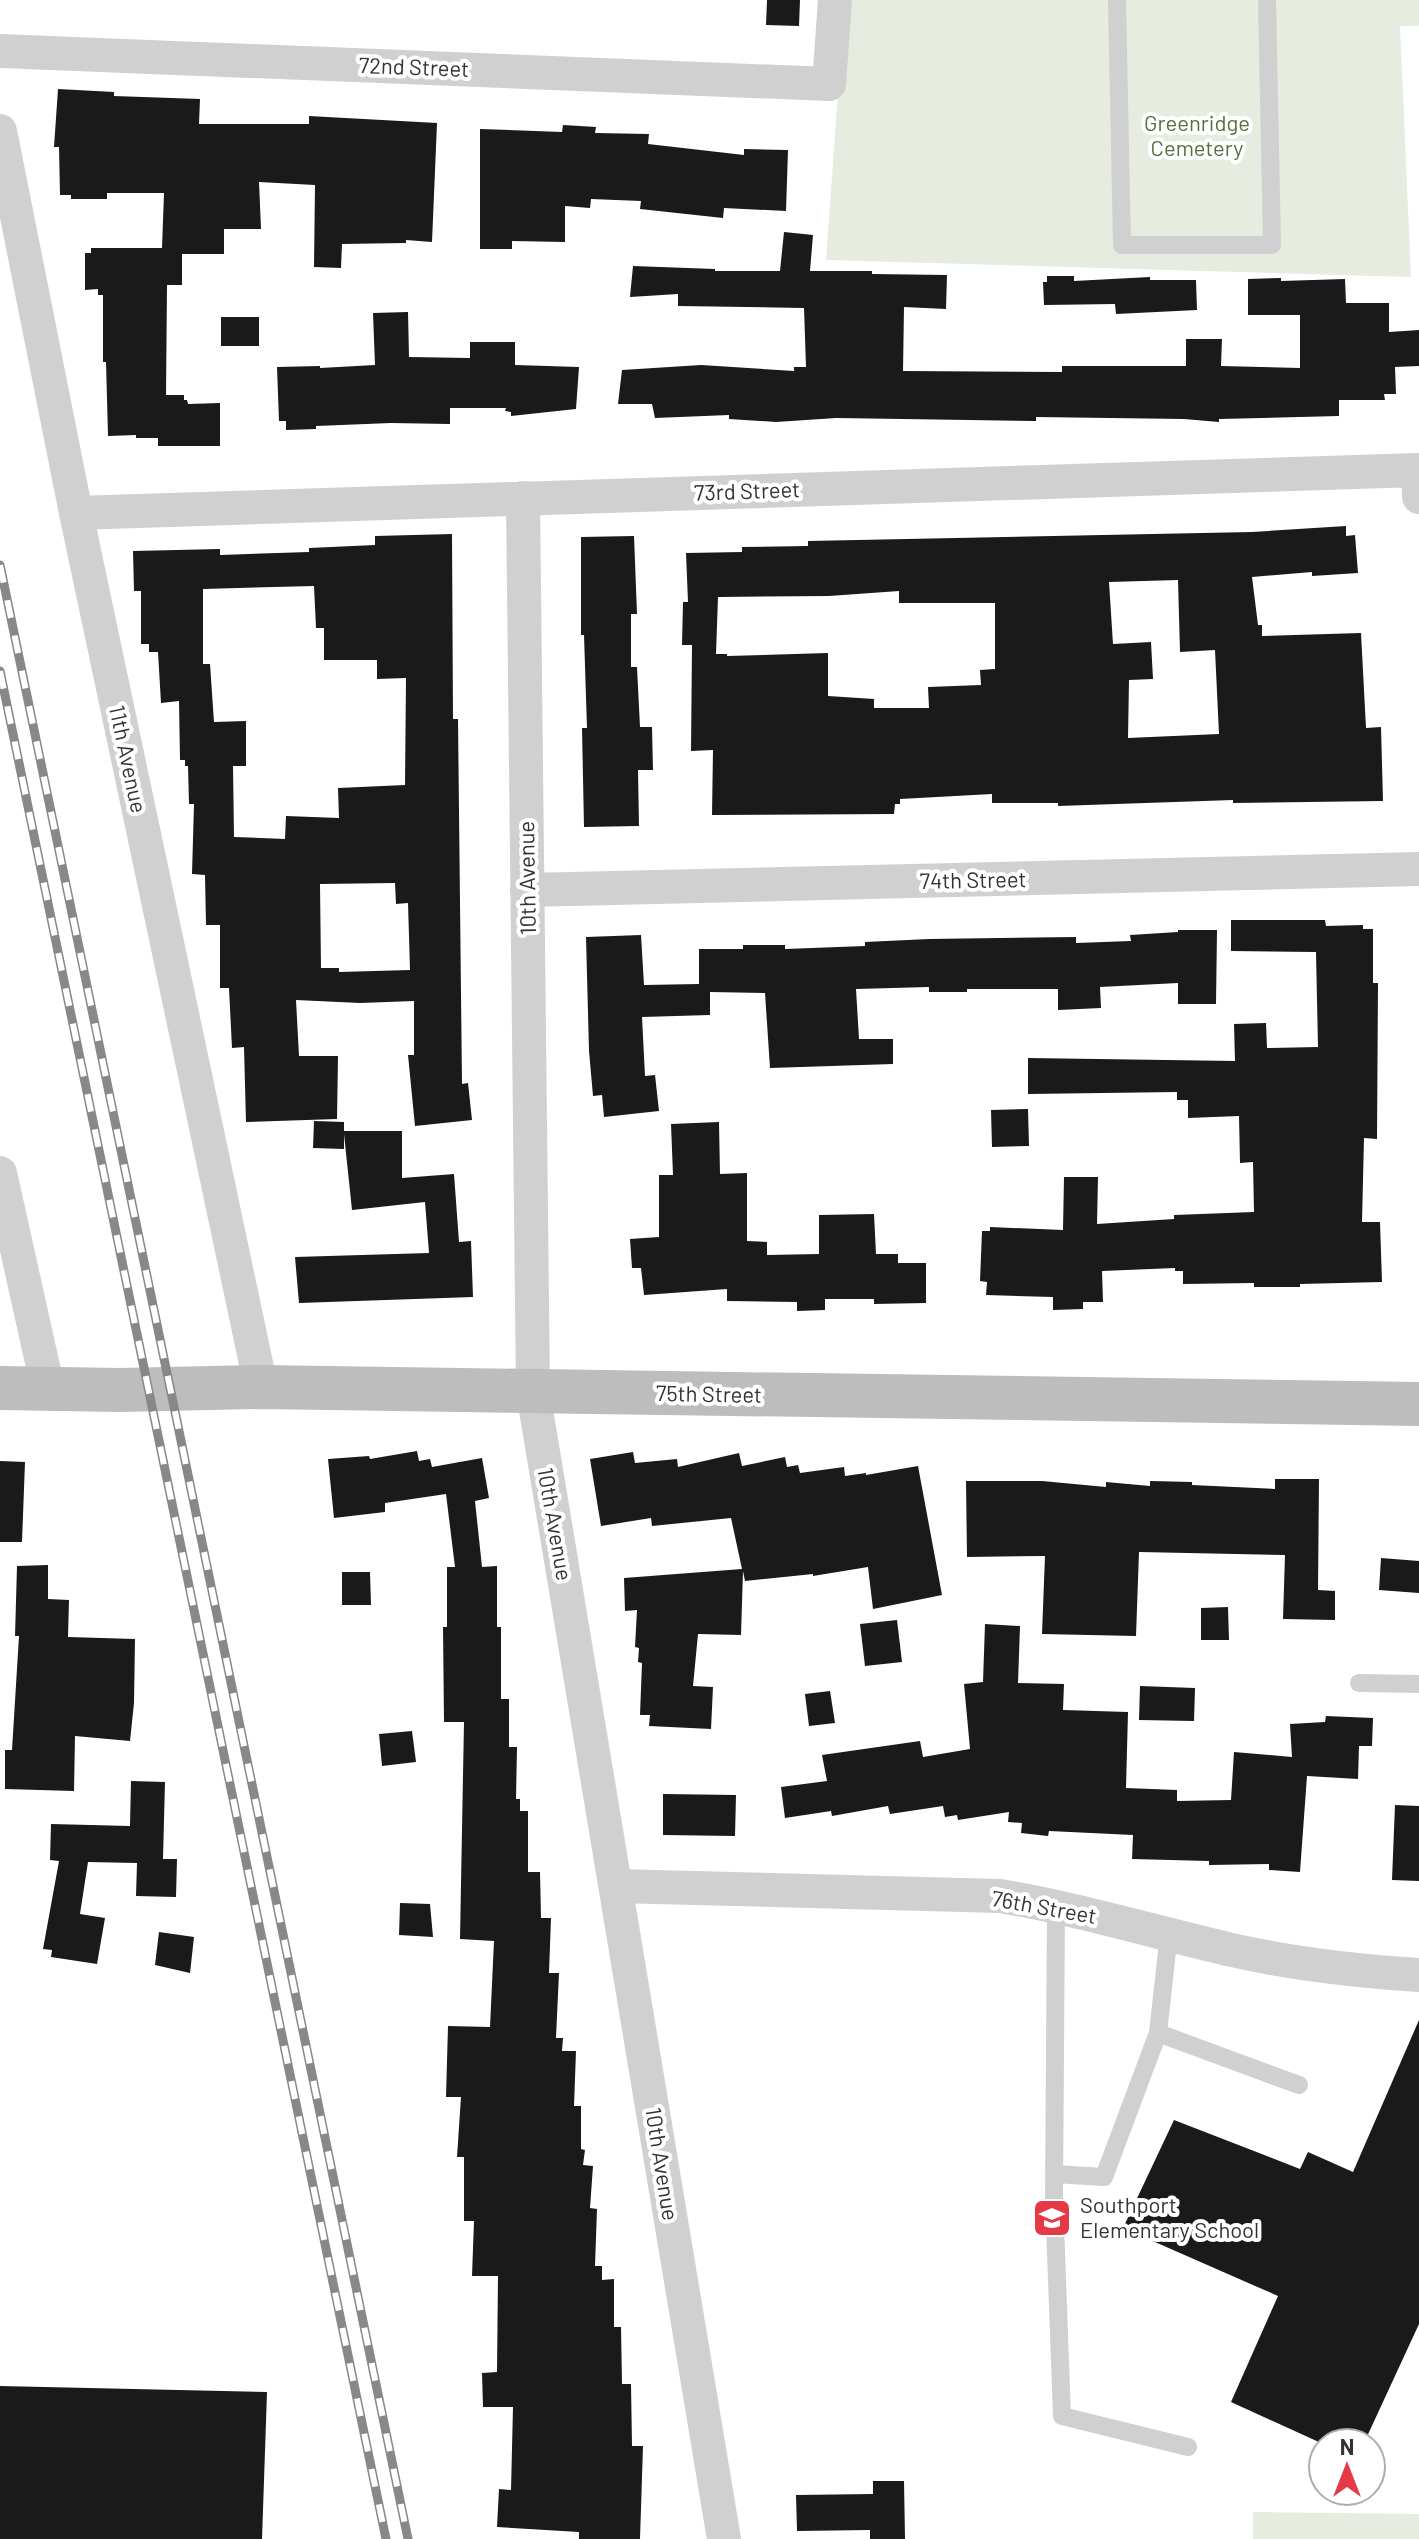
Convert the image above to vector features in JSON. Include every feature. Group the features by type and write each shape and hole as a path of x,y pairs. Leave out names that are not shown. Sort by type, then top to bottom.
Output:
{"street":[{"name":"72nd Street","path":"0,51 829,84 835,0"},
{"name":"11th Avenue","path":"0,131 76,513 261,1387"},
{"name":"73rd Street","path":"76,513 1418,470"},
{"path":"1418,470 1419,497"},
{"name":"10th Avenue","path":"523,498 533,1392 724,2539"},
{"name":"74th Street","path":"527,890 1419,869"},
{"path":"0,1173 48,1389"},
{"name":"75th Street","path":"0,1388 261,1387 1419,1404"},
{"name":"76th Street","path":"616,1886 1000,1896 1289,1961 1419,1975"}],"lane":[{"path":"1117,0 1122,245 1272,245 1267,0"},
{"path":"1359,1683 1419,1684"},
{"path":"1056,1907 1054,2174 1062,2416 1188,2447"},
{"path":"1054,2174 1104,2177 1158,2033 1169,1933"},
{"path":"1158,2033 1299,2085"}],"green space":[{"name":"Greenridge Cemetery","path":"850,0 1419,0 1419,26 1400,26 1411,277 826,260 837,107"},
{"path":"1253,2512 1419,2514 1419,2539 1253,2539"}],"building":[{"path":"767,0 800,0 799,26 766,25"},
{"path":"58,89 114,92 114,96 200,99 199,124 309,124 309,116 437,123 432,242 406,240 406,243 342,244 341,268 314,267 315,185 259,182 261,229 224,229 224,254 182,254 182,285 167,285 166,395 184,395 188,404 220,403 220,446 158,446 158,438 108,436 103,295 98,295 98,289 85,290 85,253 91,253 91,248 162,248 164,193 107,193 107,199 71,199 71,195 60,195 59,147 54,147"},
{"path":"563,125 596,127 595,133 649,134 648,144 744,155 744,149 788,150 786,211 724,208 723,218 640,209 641,201 591,199 590,208 565,206 565,242 512,241 512,249 480,249 480,129 562,132"},
{"path":"784,232 813,235 810,271 947,275 946,309 904,307 903,371 1062,372 1062,366 1186,366 1186,339 1222,339 1221,366 1300,368 1300,315 1248,315 1248,279 1281,278 1281,281 1345,279 1346,303 1389,303 1389,332 1419,330 1419,366 1395,367 1396,394 1384,394 1385,400 1339,400 1339,416 1219,419 1219,422 1036,417 1036,421 836,418 776,422 729,419 729,415 655,418 652,404 618,404 622,370 701,365 794,371 794,367 806,367 804,308 678,306 678,294 630,297 633,266 780,271"},
{"path":"1047,276 1074,276 1074,281 1150,277 1150,280 1196,280 1197,310 1116,314 1115,304 1044,305 1043,282 1047,282"},
{"path":"408,312 409,357 470,358 470,342 515,342 515,365 579,367 576,409 511,416 511,412 505,411 506,408 450,408 450,424 391,423 286,430 286,421 279,421 277,367 375,365 373,313"},
{"path":"221,317 259,317 259,346 221,346"},
{"path":"1346,526 1346,536 1355,535 1358,573 1312,576 1312,572 1252,577 1262,636 1361,633 1366,728 1381,727 1383,801 1233,803 1233,800 1058,806 1058,803 992,803 992,794 900,799 900,804 895,804 894,814 712,815 713,750 691,751 692,645 682,645 683,602 688,602 686,553 742,552 742,547 808,546 808,541 1252,532","holes":["1178,580 1180,652 1215,650 1219,734 1128,738 1129,680 1153,679 1151,642 1113,644 1109,582","899,591 899,603 995,603 995,669 980,670 981,685 928,687 929,708 874,708 874,699 828,696 828,653 716,654 718,597 829,596"]},
{"path":"452,534 453,719 458,719 462,1084 468,1083 472,1120 415,1126 408,1055 414,1055 414,1001 360,1003 296,1000 299,1056 338,1056 337,1119 246,1122 244,1047 232,1048 229,988 220,988 220,925 206,925 205,875 192,874 194,804 189,804 188,766 185,766 185,760 180,760 179,701 161,703 158,652 149,652 149,644 141,644 141,591 134,591 133,551 220,549 220,555 309,552 309,548 375,545 375,536","holes":["314,586 316,628 324,628 324,660 377,660 377,679 406,678 405,785 338,788 339,818 286,816 285,839 234,837 233,766 246,766 246,721 214,722 210,664 203,664 203,589","395,883 396,904 408,903 410,970 339,972 339,968 321,968 320,884"]},
{"path":"634,536 637,614 631,614 631,667 637,667 640,727 652,727 653,770 638,770 639,826 584,827 582,728 587,728 584,635 581,635 581,537"},
{"path":"1231,920 1325,920 1326,926 1363,925 1363,929 1373,929 1373,983 1378,983 1377,1139 1364,1138 1362,1222 1380,1222 1382,1282 1300,1284 1300,1287 1254,1287 1254,1283 1183,1284 1183,1271 1175,1271 1175,1268 1102,1271 1103,1302 1083,1302 1083,1309 1053,1310 1053,1297 986,1295 987,1282 980,1281 982,1231 990,1231 990,1227 1063,1230 1064,1177 1098,1177 1097,1224 1174,1219 1174,1215 1254,1212 1253,1162 1240,1163 1239,1116 1188,1118 1188,1100 1177,1100 1177,1092 1028,1094 1028,1058 1235,1061 1234,1024 1266,1023 1267,1048 1318,1047 1316,952 1231,951"},
{"path":"1217,930 1216,1004 1178,1004 1178,983 1100,987 1101,1008 1058,1010 1058,989 929,992 929,987 856,989 859,1039 893,1039 893,1064 770,1068 765,993 710,992 710,1015 642,1017 645,1076 655,1075 659,1111 604,1117 602,1095 593,1096 586,937 641,935 644,985 699,984 699,949 743,949 743,945 785,945 785,949 865,946 865,942 929,939 1076,937 1076,943 1131,941 1130,935"},
{"path":"1028,1109 1029,1146 992,1147 991,1110"},
{"path":"314,1121 344,1122 344,1131 402,1131 402,1178 454,1174 459,1242 471,1241 473,1297 299,1303 295,1257 429,1253 425,1202 352,1210 344,1134 344,1149 313,1148"},
{"path":"719,1122 720,1174 747,1173 747,1241 767,1242 767,1255 819,1254 819,1215 874,1214 876,1254 898,1254 898,1263 926,1263 926,1303 874,1304 874,1299 825,1299 825,1310 797,1311 797,1302 727,1301 727,1289 644,1295 641,1268 632,1268 630,1239 659,1237 659,1175 673,1175 671,1124"},
{"path":"417,1451 419,1461 430,1459 432,1467 482,1458 489,1498 475,1501 482,1567 497,1566 501,1699 509,1699 509,1747 517,1747 516,1799 520,1799 520,1811 528,1811 528,1872 540,1872 541,1918 551,1918 549,1973 559,1973 556,2038 563,2038 562,2051 576,2051 574,2106 581,2106 581,2149 585,2150 583,2165 593,2166 590,2208 597,2209 595,2266 602,2266 602,2280 614,2279 614,2327 621,2327 622,2384 631,2384 632,2446 643,2446 640,2539 579,2539 579,2532 497,2527 499,2489 511,2490 513,2407 483,2407 482,2373 497,2372 498,2276 472,2276 474,2221 464,2221 464,2157 457,2157 461,2097 446,2097 448,2026 490,2027 494,1941 460,1939 464,1722 444,1722 443,1627 447,1627 447,1567 455,1567 446,1494 385,1503 385,1512 334,1518 328,1459 369,1456 370,1459"},
{"path":"633,1452 635,1463 677,1459 678,1467 739,1453 742,1466 785,1457 787,1467 798,1465 800,1473 844,1467 845,1476 918,1466 942,1595 873,1609 868,1567 813,1576 745,1581 743,1571 741,1635 698,1634 693,1686 713,1687 711,1729 649,1726 650,1715 640,1715 642,1663 638,1662 639,1648 635,1647 637,1610 625,1611 624,1578 742,1569 731,1518 652,1526 651,1518 601,1526 590,1459"},
{"path":"0,1461 25,1462 22,1542 0,1542"},
{"path":"1275,1479 1319,1479 1318,1590 1335,1591 1335,1620 1283,1619 1285,1555 1139,1552 1136,1636 1042,1634 1045,1556 967,1557 966,1481 1042,1481 1106,1487 1106,1482 1150,1486 1150,1481 1192,1482 1192,1485 1275,1489"},
{"path":"1381,1558 1419,1561 1419,1593 1379,1590"},
{"path":"48,1565 48,1599 69,1600 68,1637 135,1639 130,1741 75,1736 74,1791 5,1789 5,1750 12,1750 19,1636 15,1636 17,1566"},
{"path":"342,1572 370,1572 371,1605 342,1605"},
{"path":"1228,1607 1229,1640 1201,1640 1201,1608"},
{"path":"897,1620 902,1662 865,1666 860,1624"},
{"path":"985,1624 1020,1626 1018,1683 1064,1684 1063,1710 1128,1712 1126,1788 1177,1790 1177,1801 1231,1800 1234,1752 1292,1757 1290,1724 1325,1722 1326,1716 1373,1718 1372,1746 1359,1746 1358,1779 1307,1776 1300,1872 1269,1870 1269,1864 1209,1865 1209,1861 1132,1859 1133,1835 1049,1831 1048,1836 1021,1833 1022,1823 1008,1822 1009,1812 958,1820 957,1815 945,1817 943,1806 890,1814 888,1806 832,1816 831,1811 785,1818 781,1787 827,1781 822,1755 920,1741 923,1757 970,1749 964,1684 983,1682"},
{"path":"1140,1686 1195,1688 1194,1721 1139,1720"},
{"path":"830,1691 835,1723 809,1726 805,1694"},
{"path":"412,1731 416,1762 382,1766 379,1734"},
{"path":"131,1781 165,1782 163,1859 177,1859 176,1897 136,1896 137,1863 88,1862 80,1914 105,1918 97,1964 51,1957 52,1950 43,1949 59,1861 50,1860 51,1824 130,1826"},
{"path":"663,1794 736,1795 735,1836 663,1835"},
{"path":"1395,1805 1419,1806 1419,1881 1392,1880"},
{"path":"400,1903 430,1904 433,1937 399,1935"},
{"path":"159,1932 194,1937 190,1973 155,1965"},
{"name":"Southport Elementary School","path":"1419,2020 1419,2324 1371,2427 1307,2427 1307,2437 1231,2402 1278,2296 1123,2228 1174,2120 1300,2169 1308,2152 1353,2172"},
{"path":"0,2386 267,2392 262,2539 0,2539"},
{"path":"873,2481 904,2481 905,2539 870,2539 870,2530 797,2531 796,2495 873,2494"}],"railway":[{"path":"0,565 408,2539"},
{"path":"0,671 386,2539"}],"place":[{"name":"Southport Elementary School","path":"1052,2218"}]}
